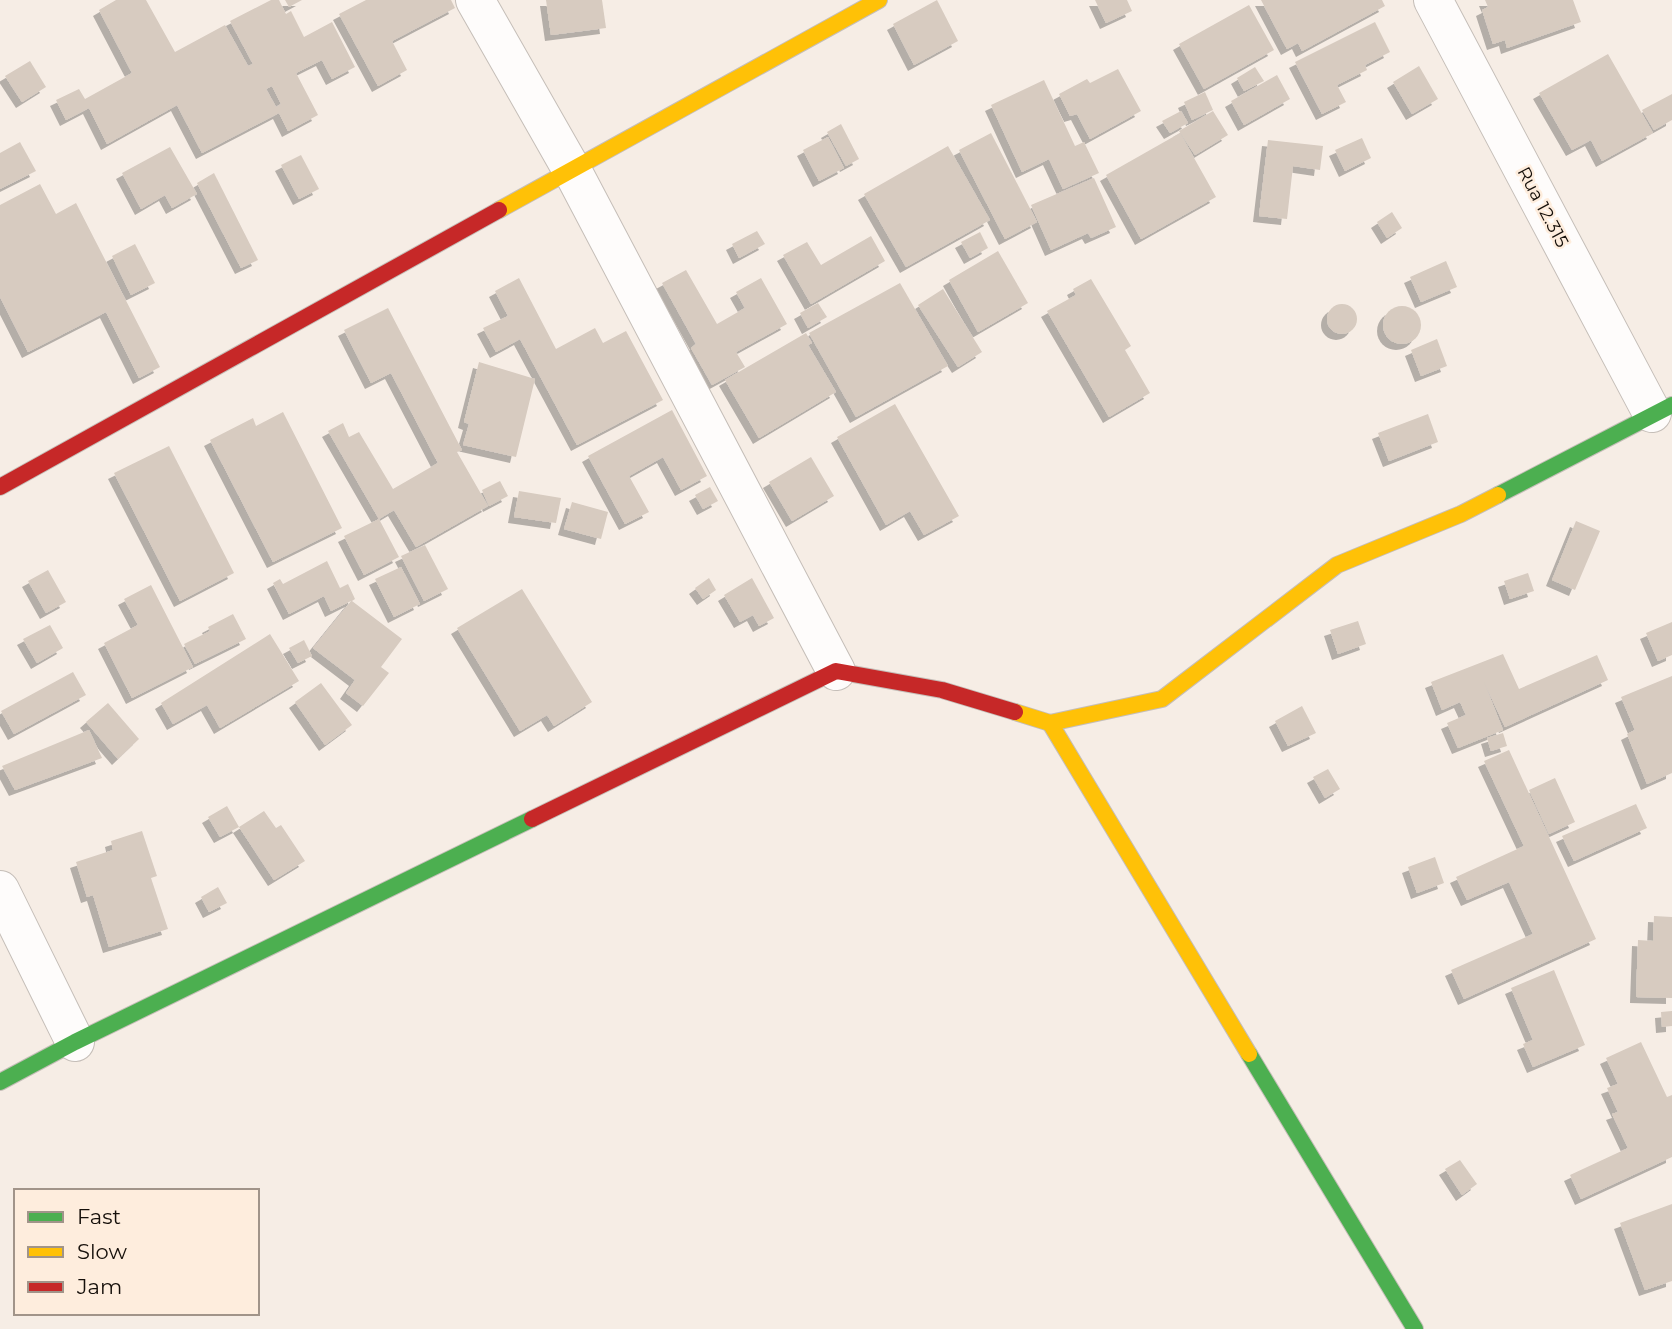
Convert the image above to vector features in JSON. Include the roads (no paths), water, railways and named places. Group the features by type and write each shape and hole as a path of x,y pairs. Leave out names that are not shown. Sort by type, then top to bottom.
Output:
{"street":[{"path":"475,0 573,172 836,671"},
{"path":"0,487 573,172 879,0"},
{"name":"Rua 12.315","path":"1433,0 1662,409"},
{"path":"0,1082 75,1042 836,671 942,690 1051,723 1162,699 1337,565 1461,514 1662,409"},
{"path":"1051,723 1415,1329"},
{"path":"0,890 75,1042"}]}
